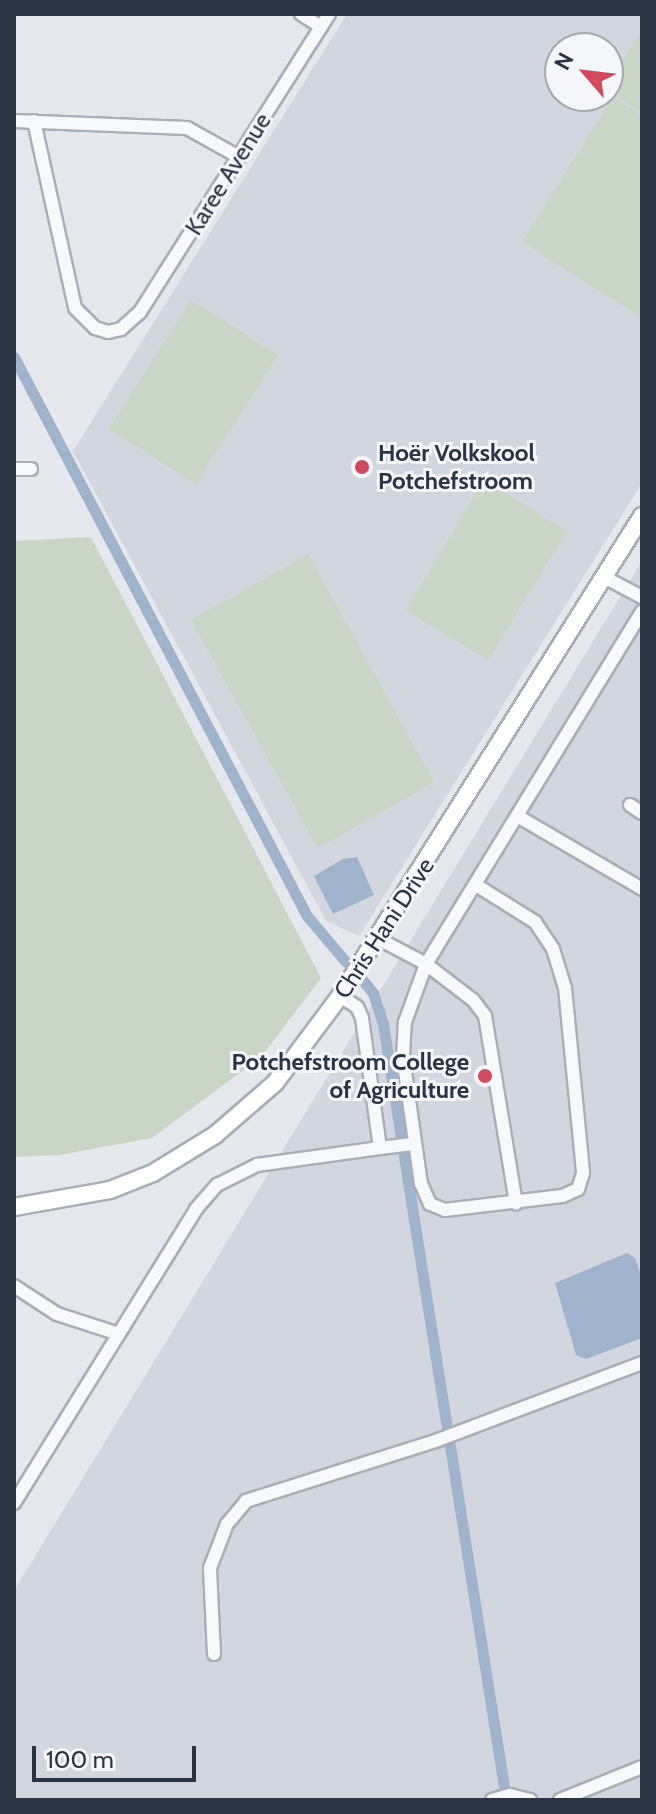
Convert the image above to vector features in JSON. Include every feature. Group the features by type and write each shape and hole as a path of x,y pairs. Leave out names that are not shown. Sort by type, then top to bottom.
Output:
{"street":[{"path":"301,14 321,27"},
{"name":"Karee Avenue","path":"34,121 75,308 95,328 108,332 121,329 140,312 329,14"},
{"path":"14,121 187,128 239,157"},
{"path":"14,469 31,469"},
{"name":"Chris Hani Drive","path":"14,1207 110,1190 153,1173 215,1135 275,1083 340,996 642,516"},
{"path":"604,577 642,597"},
{"path":"476,885 522,912 546,934 565,988 582,1160 581,1183 570,1194 516,1203 436,1208 425,1196 406,1145 403,1033 426,964 642,612"},
{"path":"630,805 642,813"},
{"path":"519,817 642,889"},
{"path":"377,938 426,964 473,1000 489,1026 516,1203"},
{"path":"340,996 361,1013 380,1148"},
{"path":"14,1503 196,1209 227,1178 257,1165 406,1145"},
{"path":"14,1286 57,1314 119,1334"},
{"path":"214,1654 210,1568 227,1524 246,1501 438,1440 642,1363"},
{"path":"560,1800 642,1767"},
{"path":"502,1797 530,1800"}],"shaded area":[{"name":"Hoër Volkskool Potchefstroom","path":"347,14 642,14 642,483 359,936 326,921 73,451"},
{"name":"Potchefstroom College of Agriculture","path":"642,561 642,1800 14,1800 14,1591"}],"green space":[{"path":"642,30 642,113 624,101 624,59"},
{"path":"624,104 642,115 642,318 522,242 604,112 624,112"},
{"path":"191,300 278,355 196,484 109,429"},
{"path":"484,480 567,531 488,660 406,610"},
{"path":"91,537 321,978 261,1057 152,1138 60,1155 14,1157 14,541"},
{"path":"308,554 434,782 318,848 191,620"}],"water":[{"path":"357,857 374,895 333,914 314,876 343,859"},
{"path":"627,1253 635,1258 642,1278 642,1338 586,1359 576,1355 555,1283"}],"waterway":[{"path":"14,357 307,916 346,962"},
{"path":"360,977 373,993 383,1024 447,1428"},
{"path":"450,1446 506,1800"}],"place":[{"name":"Hoër Volkskool Potchefstroom","path":"362,467"},
{"name":"Potchefstroom College of Agriculture","path":"485,1076"}]}
